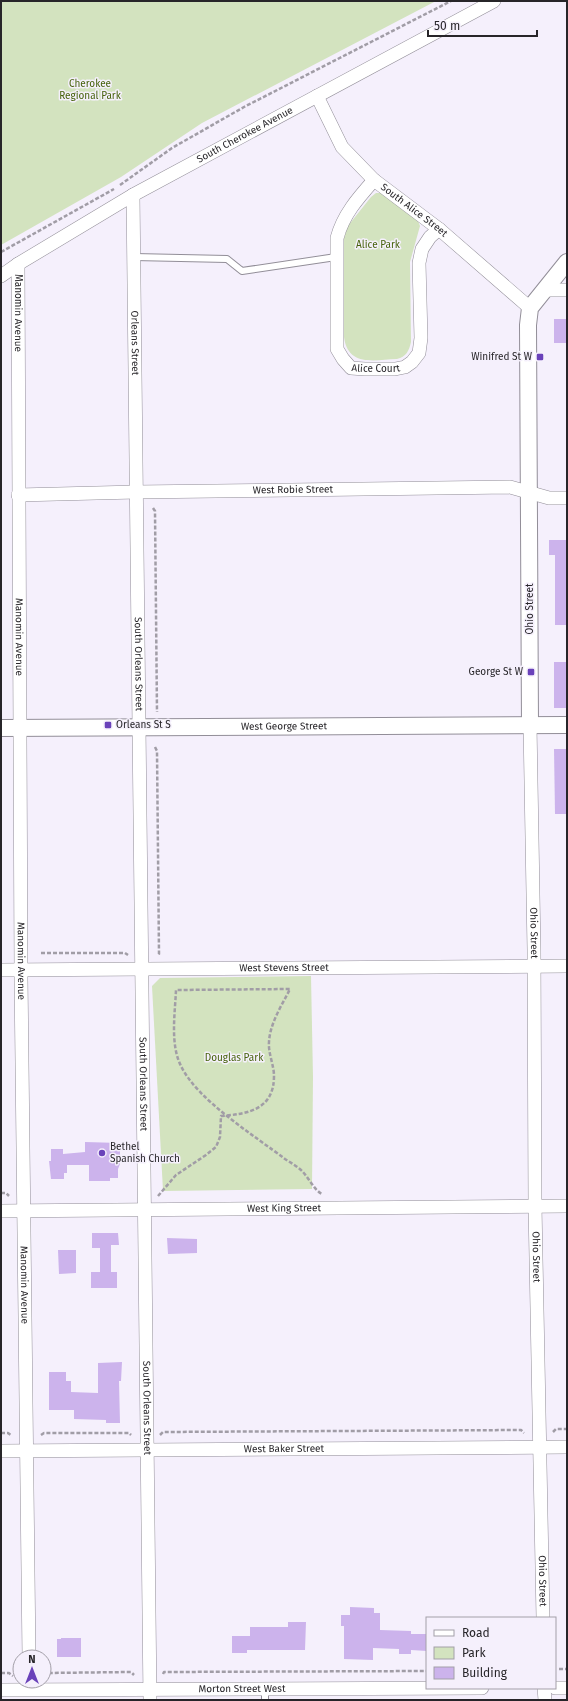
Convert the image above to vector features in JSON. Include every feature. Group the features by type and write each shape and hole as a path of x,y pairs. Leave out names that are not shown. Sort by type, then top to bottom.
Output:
{"street":[{"name":"South Cherokee Avenue","path":"1,276 18,264 133,195 494,1"},
{"name":"South Alice Street","path":"317,96 342,148 374,180 439,229 530,308"},
{"name":"Alice Court","path":"374,180 354,204 341,224 337,238 338,350 343,360 351,368 405,368 419,353 421,338 419,263 422,250 430,237 439,229"},
{"name":"Orleans Street","path":"133,195 136,492"},
{"path":"530,308 567,262"},
{"name":"Manomin Avenue","path":"18,264 19,728 29,1649"},
{"path":"545,290 567,290"},
{"name":"Ohio Street","path":"530,308 528,326 530,725 534,966 535,1206 541,1447 543,1617"},
{"name":"West Robie Street","path":"18,495 510,487 549,498 567,498"},
{"name":"South Orleans Street","path":"136,492 140,968 150,1695"},
{"name":"West George Street","path":"1,728 567,725"},
{"name":"West Stevens Street","path":"1,970 567,966"},
{"name":"West King Street","path":"1,1211 567,1206"},
{"name":"West Baker Street","path":"1,1451 567,1447"},
{"path":"556,1688 567,1688"},
{"name":"Morton Street West","path":"1,1690 150,1695 265,1695 451,1689"},
{"path":"544,1689 545,1700"}],"lane":[{"path":"134,256 227,259 242,271 336,257"}],"path":[{"path":"1,252 119,186 172,148 232,114 451,1"},
{"path":"153,508 155,511 157,698 157,713 155,716"},
{"path":"155,747 157,751 158,766 159,954 157,956"},
{"path":"41,953 125,953 128,956"},
{"path":"159,1196 176,1176 216,1147 220,1137 221,1116 228,1116 241,1115 254,1110 265,1103 272,1093 274,1075 268,1043 275,1020 290,988 176,990 176,1049 180,1066 199,1089 228,1116 301,1170 320,1193 332,1196 339,1207"},
{"path":"1,1193 6,1193 9,1196"},
{"path":"552,1433 556,1429 567,1429"},
{"path":"160,1435 163,1432 441,1430 521,1430 524,1433"},
{"path":"1,1433 8,1433 12,1436"},
{"path":"41,1435 44,1433 130,1433 131,1435"},
{"path":"559,1669 567,1668"},
{"path":"162,1675 164,1672 426,1671"},
{"path":"52,1673 131,1672 134,1675"},
{"path":"1,1673 9,1673 12,1675"}],"green space":[{"name":"Cherokee Regional Park","path":"1,1 436,1 202,123 121,177 1,245"},
{"name":"Alice Park","path":"376,193 383,193 418,221 420,226 410,262 411,342 407,353 400,358 363,360 356,357 346,347 344,337 344,238 347,227 371,197"},
{"name":"Douglas Park","path":"311,976 313,1077 312,1189 163,1191 152,986 160,978"}],"building":[{"path":"554,319 567,319 567,343 554,343"},
{"path":"549,540 567,540 567,625 555,625 555,555 549,555"},
{"path":"554,662 567,662 567,708 554,708"},
{"path":"554,749 567,749 567,814 555,814"},
{"name":"Bethel Spanish Church","path":"85,1142 120,1143 118,1178 110,1178 110,1181 89,1181 89,1165 67,1165 67,1173 64,1173 64,1179 51,1179 49,1161 51,1161 51,1149 63,1149 63,1154 85,1152"},
{"path":"92,1233 118,1233 119,1245 111,1245 111,1272 117,1272 117,1288 91,1288 91,1272 100,1272 100,1248 92,1248"},
{"path":"167,1238 197,1239 197,1253 168,1254"},
{"path":"58,1250 76,1250 76,1273 59,1274"},
{"path":"122,1362 121,1381 119,1381 120,1423 106,1423 106,1420 74,1419 74,1410 49,1410 49,1372 66,1372 66,1381 71,1381 71,1392 98,1393 98,1363"},
{"path":"350,1607 374,1608 374,1613 380,1613 380,1630 411,1631 411,1634 426,1634 426,1651 411,1650 411,1654 399,1654 399,1649 373,1648 373,1660 344,1659 344,1626 341,1626 341,1615 350,1615"},
{"path":"288,1622 306,1622 305,1650 247,1650 247,1653 232,1653 232,1636 250,1636 250,1627 288,1627"},
{"path":"81,1638 81,1657 57,1657 57,1639"}],"place":[{"name":"Winifred St W","path":"540,357"},
{"name":"George St W","path":"531,672"},
{"name":"Orleans St S","path":"108,725"},
{"name":"Bethel Spanish Church","path":"102,1153"}]}
